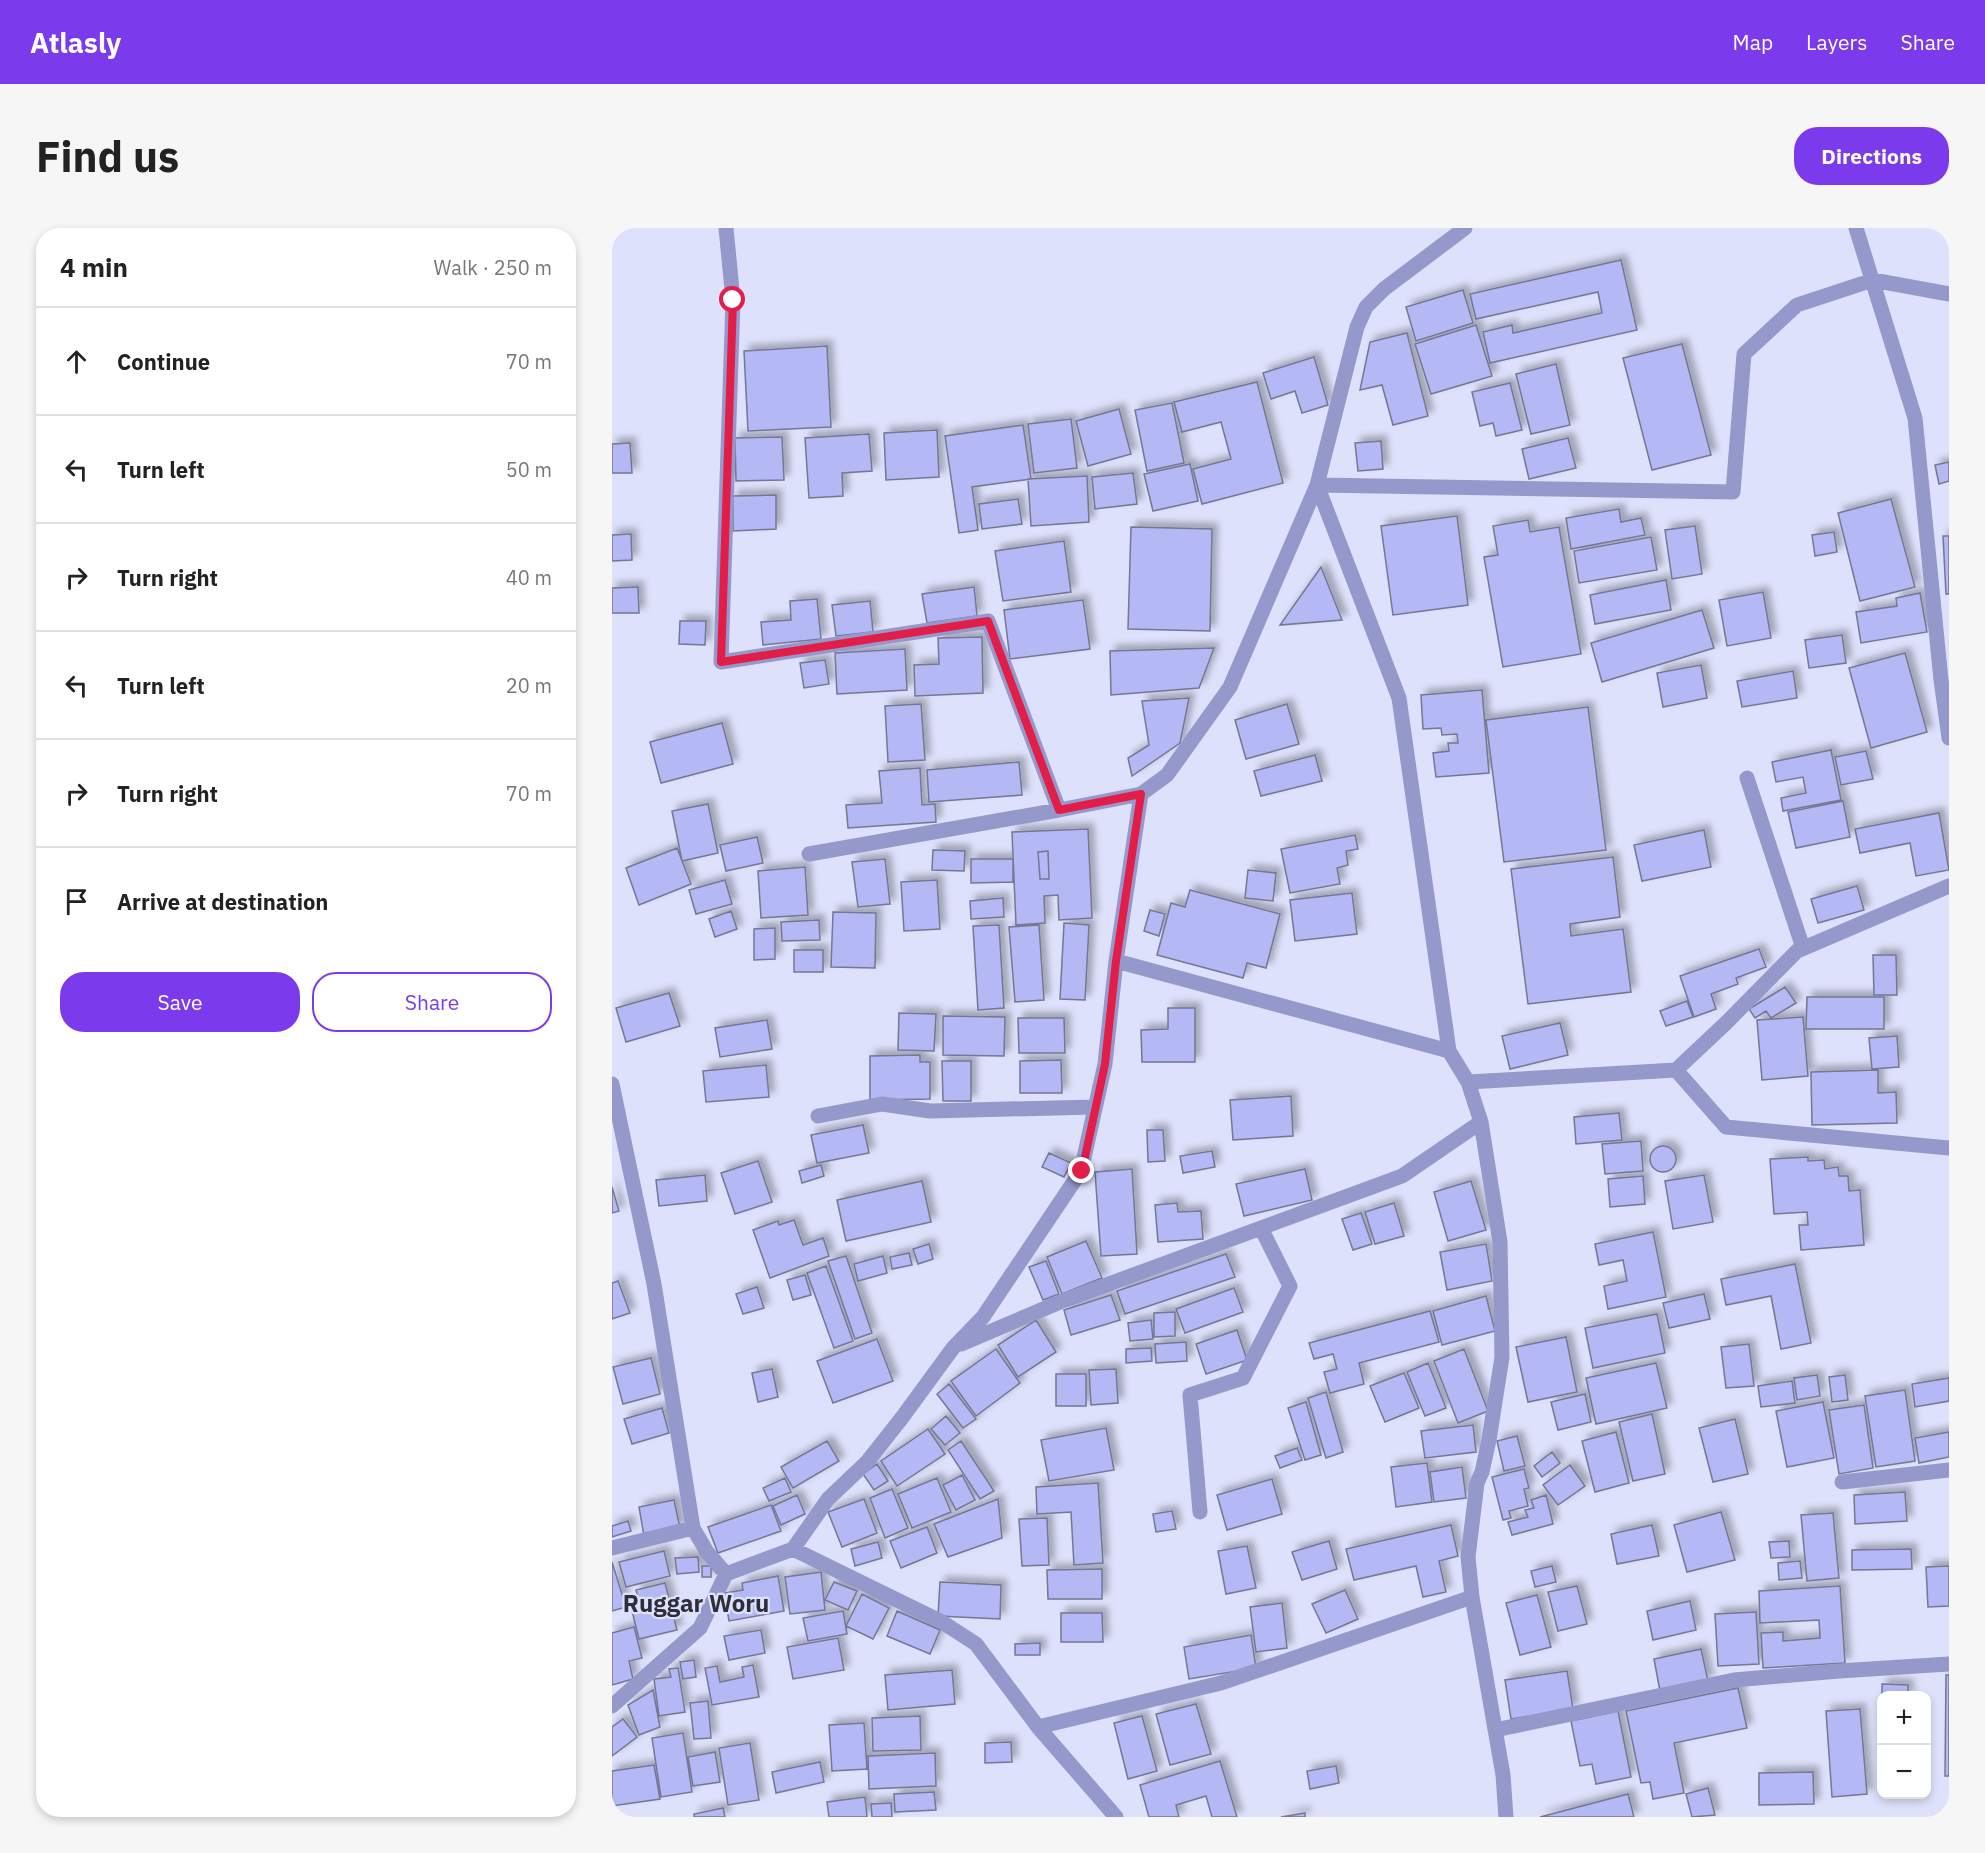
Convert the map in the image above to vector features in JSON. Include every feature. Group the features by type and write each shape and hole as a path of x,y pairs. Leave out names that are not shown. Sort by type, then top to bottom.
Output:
{"street":[{"path":"726,228 733,300 721,662 988,621 1059,810"},
{"path":"809,854 1141,794 1167,775 1230,687 1317,485 1357,327 1366,307 1384,289 1466,228"},
{"path":"1856,228 1915,418 1941,680 1949,738"},
{"path":"1317,485 1733,492 1744,354 1797,305 1873,280 1949,294"},
{"path":"1317,485 1399,698 1449,1052 1468,1082 1481,1122 1500,1242 1502,1357 1489,1440 1482,1472 1477,1483 1468,1557 1472,1597 1503,1775 1506,1817"},
{"path":"1747,778 1803,948"},
{"path":"612,1706 700,1629 726,1574 793,1549 828,1499 867,1462 953,1348 983,1317 1082,1171 1105,1064 1116,961 1141,794"},
{"path":"1468,1082 1676,1070 1797,951 1949,886"},
{"path":"1116,961 1449,1052"},
{"path":"1676,1070 1726,1127 1949,1148"},
{"path":"612,1084 654,1284 693,1528 707,1552 726,1574"},
{"path":"818,1116 882,1104 930,1111 1095,1107"},
{"path":"953,1348 1060,1302 1402,1176 1481,1122"},
{"path":"1200,1512 1190,1395 1243,1378 1290,1286 1261,1228"},
{"path":"1842,1482 1949,1470"},
{"path":"612,1548 693,1528"},
{"path":"793,1549 942,1622 976,1644 1038,1727 1116,1817"},
{"path":"1038,1727 1221,1683 1472,1597"},
{"path":"1495,1730 1734,1680 1949,1664"}],"building":[{"path":"1621,260 1637,330 1490,363 1483,332 1512,325 1513,333 1602,313 1598,292 1476,319 1470,294"},
{"path":"1463,290 1473,323 1416,341 1406,307"},
{"path":"1476,325 1492,376 1431,394 1415,344"},
{"path":"1407,333 1428,416 1393,425 1382,385 1360,390 1370,342"},
{"path":"1682,344 1711,455 1652,470 1623,358"},
{"path":"827,346 831,427 748,431 744,351"},
{"path":"1314,357 1328,405 1302,413 1295,391 1271,399 1263,373"},
{"path":"1556,364 1570,425 1531,434 1516,374"},
{"path":"1257,382 1283,483 1202,504 1193,469 1231,459 1221,422 1182,432 1174,402"},
{"path":"1510,383 1522,430 1496,436 1493,423 1480,426 1472,392"},
{"path":"1172,403 1184,463 1147,471 1135,410"},
{"path":"1119,409 1131,454 1088,466 1076,421"},
{"path":"1071,419 1077,468 1034,473 1028,424"},
{"path":"1023,425 1031,479 972,487 978,530 959,533 945,436"},
{"path":"937,430 939,477 886,480 884,433"},
{"path":"869,434 872,471 842,473 843,496 809,498 805,438"},
{"path":"782,437 784,480 736,481 735,438"},
{"path":"1568,438 1576,468 1529,479 1522,449"},
{"path":"1381,441 1383,469 1358,471 1355,443"},
{"path":"630,443 632,473 612,473 612,444"},
{"path":"1949,462 1949,481 1939,484 1935,465"},
{"path":"1190,464 1198,501 1153,511 1144,474"},
{"path":"1133,473 1137,504 1095,509 1092,477"},
{"path":"1087,476 1089,522 1031,526 1028,479"},
{"path":"776,495 776,529 733,531 733,496"},
{"path":"1018,499 1022,524 982,529 979,504"},
{"path":"1891,499 1915,587 1860,601 1838,513"},
{"path":"1619,509 1621,522 1641,518 1645,535 1571,549 1566,518"},
{"path":"1457,516 1468,605 1393,615 1381,526"},
{"path":"1528,520 1530,532 1559,527 1581,654 1503,667 1484,557 1498,555 1493,526"},
{"path":"1695,526 1702,574 1672,579 1665,530"},
{"path":"1131,527 1212,529 1210,631 1128,629"},
{"path":"1834,532 1837,552 1815,556 1812,535"},
{"path":"631,534 632,560 612,561 612,535"},
{"path":"1943,536 1949,536 1949,594 1946,594"},
{"path":"1651,537 1657,570 1579,583 1574,551"},
{"path":"1064,541 1071,592 1003,601 995,551"},
{"path":"1321,567 1342,620 1280,625"},
{"path":"1666,580 1671,610 1595,624 1590,595"},
{"path":"638,587 639,613 612,613 612,588"},
{"path":"974,587 977,616 927,623 922,594"},
{"path":"1763,592 1771,638 1727,646 1719,600"},
{"path":"1920,593 1927,632 1861,643 1856,612 1897,606 1896,598"},
{"path":"817,599 821,639 763,645 761,622 791,620 790,601"},
{"path":"1083,600 1090,649 1010,659 1004,610"},
{"path":"870,601 873,632 836,636 832,605"},
{"path":"1702,610 1714,648 1602,682 1591,643"},
{"path":"680,621 706,621 705,645 679,644"},
{"path":"1842,635 1846,663 1809,668 1805,640"},
{"path":"982,637 983,693 915,696 914,665 939,664 938,638"},
{"path":"1214,648 1199,688 1111,695 1110,651"},
{"path":"905,649 907,690 837,694 835,653"},
{"path":"1905,653 1927,732 1871,748 1849,668"},
{"path":"825,660 829,684 804,688 800,663"},
{"path":"1701,665 1707,698 1663,707 1657,673"},
{"path":"1793,671 1797,698 1742,707 1737,681"},
{"path":"1482,690 1489,773 1436,777 1433,753 1449,751 1448,743 1458,743 1457,734 1442,735 1441,728 1423,729 1421,695"},
{"path":"1189,698 1180,743 1132,776 1128,758 1149,745 1142,701"},
{"path":"921,704 925,760 888,762 885,706"},
{"path":"1287,704 1299,744 1246,759 1235,720"},
{"path":"1588,707 1606,850 1504,862 1486,720"},
{"path":"722,723 733,764 661,783 650,742"},
{"path":"1831,750 1841,800 1783,811 1781,798 1806,793 1803,777 1776,782 1772,762"},
{"path":"1866,751 1873,779 1841,785 1835,757"},
{"path":"1315,755 1322,781 1261,796 1254,771"},
{"path":"1019,762 1022,795 929,802 927,770"},
{"path":"920,768 922,805 935,804 936,822 848,828 846,805 882,803 879,771"},
{"path":"1843,801 1850,837 1796,848 1788,812"},
{"path":"708,804 718,853 682,861 672,811"},
{"path":"1939,813 1949,870 1916,876 1910,843 1860,853 1855,829"},
{"path":"1088,829 1092,918 1059,920 1058,895 1044,896 1045,923 1016,925 1012,832","holes":["1048,851 1049,879 1040,879 1038,852"]},
{"path":"1704,830 1711,867 1642,881 1634,845"},
{"path":"1355,835 1358,849 1346,851 1348,865 1337,868 1340,884 1290,893 1281,849"},
{"path":"757,837 763,863 726,871 720,845"},
{"path":"677,848 691,884 639,905 626,868"},
{"path":"933,850 965,851 964,871 932,870"},
{"path":"1048,851 1049,879 1040,879 1038,852"},
{"path":"1613,857 1620,917 1570,924 1571,936 1623,929 1631,992 1528,1004 1511,869"},
{"path":"885,859 890,904 858,907 852,862"},
{"path":"971,859 1013,859 1013,882 971,883"},
{"path":"805,867 808,915 761,918 758,871"},
{"path":"1248,870 1276,873 1273,901 1245,898"},
{"path":"725,880 732,904 696,914 689,890"},
{"path":"937,880 940,929 904,931 901,882"},
{"path":"1857,886 1864,910 1818,923 1811,899"},
{"path":"1190,890 1280,914 1266,968 1247,963 1243,978 1157,955 1171,903 1185,907"},
{"path":"1352,893 1357,934 1295,941 1290,900"},
{"path":"1003,898 1004,917 971,919 970,901"},
{"path":"1150,910 1165,914 1159,936 1144,931"},
{"path":"731,911 737,929 715,937 709,919"},
{"path":"833,912 876,913 875,968 831,967"},
{"path":"819,920 820,940 782,941 781,922"},
{"path":"1064,923 1089,925 1085,1000 1060,999"},
{"path":"999,925 1004,1008 978,1010 973,926"},
{"path":"1039,925 1044,1000 1015,1002 1009,927"},
{"path":"775,928 775,959 754,960 754,929"},
{"path":"1759,949 1766,967 1736,978 1738,984 1711,994 1716,1009 1694,1017 1680,976"},
{"path":"794,950 823,950 823,972 794,972"},
{"path":"1873,955 1896,955 1897,995 1874,995"},
{"path":"1785,987 1796,1003 1771,1018 1766,1011 1755,1018 1749,1009"},
{"path":"669,993 680,1026 626,1042 616,1008"},
{"path":"1807,997 1884,997 1884,1029 1806,1029"},
{"path":"1687,1001 1693,1017 1666,1026 1660,1011"},
{"path":"1168,1008 1195,1008 1195,1062 1142,1062 1141,1030 1168,1029"},
{"path":"899,1013 936,1014 934,1051 898,1050"},
{"path":"943,1016 1005,1017 1004,1056 943,1055"},
{"path":"1803,1017 1808,1076 1762,1080 1757,1020"},
{"path":"1018,1018 1064,1018 1065,1053 1019,1053"},
{"path":"767,1020 772,1049 720,1057 715,1028"},
{"path":"1560,1023 1568,1055 1510,1069 1502,1036"},
{"path":"1897,1036 1899,1067 1872,1069 1869,1038"},
{"path":"920,1055 920,1062 930,1062 930,1099 870,1100 870,1056"},
{"path":"1061,1060 1062,1093 1020,1093 1020,1061"},
{"path":"942,1061 971,1061 971,1101 943,1101"},
{"path":"766,1065 769,1097 706,1102 703,1071"},
{"path":"1878,1070 1878,1093 1896,1092 1897,1123 1812,1125 1811,1072"},
{"path":"1291,1096 1293,1136 1233,1140 1230,1100"},
{"path":"1619,1113 1622,1140 1576,1144 1574,1117"},
{"path":"863,1125 869,1153 817,1163 811,1135"},
{"path":"1147,1130 1163,1130 1165,1161 1148,1162"},
{"path":"1641,1141 1643,1171 1605,1174 1602,1144"},
{"path":"1663,1146 1672,1150 1676,1159 1672,1168 1663,1172 1654,1168 1650,1159 1654,1150"},
{"path":"1212,1151 1215,1167 1183,1173 1180,1156"},
{"path":"1049,1153 1071,1163 1064,1177 1042,1167"},
{"path":"1808,1157 1808,1161 1824,1160 1825,1169 1838,1167 1839,1176 1848,1176 1849,1191 1860,1190 1864,1245 1801,1250 1799,1225 1808,1225 1807,1212 1774,1214 1770,1159"},
{"path":"758,1161 772,1202 735,1214 721,1173"},
{"path":"821,1165 824,1176 802,1183 799,1171"},
{"path":"1132,1169 1137,1254 1101,1256 1095,1172"},
{"path":"1305,1169 1312,1200 1244,1216 1236,1184"},
{"path":"705,1175 707,1201 659,1206 656,1180"},
{"path":"1704,1175 1713,1222 1673,1229 1665,1181"},
{"path":"1643,1176 1645,1204 1610,1207 1608,1179"},
{"path":"922,1181 931,1222 846,1241 837,1200"},
{"path":"1471,1181 1486,1230 1448,1241 1434,1192"},
{"path":"612,1187 619,1211 612,1213"},
{"path":"1177,1203 1178,1212 1201,1211 1203,1239 1158,1242 1155,1205"},
{"path":"1394,1203 1404,1236 1375,1244 1365,1212"},
{"path":"1361,1213 1372,1244 1353,1250 1342,1219"},
{"path":"794,1220 803,1245 823,1238 829,1256 770,1278 753,1230 778,1221 779,1225"},
{"path":"1653,1232 1666,1297 1608,1309 1604,1286 1627,1281 1623,1260 1599,1265 1595,1244"},
{"path":"1086,1241 1102,1278 1062,1294 1047,1257"},
{"path":"929,1244 933,1259 918,1264 913,1249"},
{"path":"1486,1244 1492,1281 1447,1290 1440,1252"},
{"path":"909,1253 912,1265 892,1269 890,1257"},
{"path":"1226,1254 1235,1277 1125,1314 1117,1291"},
{"path":"846,1256 872,1333 855,1339 828,1261"},
{"path":"883,1256 887,1273 858,1281 854,1264"},
{"path":"1046,1261 1059,1294 1043,1300 1029,1267"},
{"path":"1795,1264 1811,1343 1781,1349 1771,1296 1726,1305 1721,1279"},
{"path":"826,1266 853,1341 834,1348 807,1273"},
{"path":"805,1275 811,1295 793,1300 787,1280"},
{"path":"618,1281 630,1313 612,1319 612,1283"},
{"path":"757,1287 764,1308 743,1314 736,1294"},
{"path":"1234,1288 1243,1312 1185,1333 1176,1309"},
{"path":"1704,1294 1710,1319 1669,1328 1663,1303"},
{"path":"1111,1295 1120,1320 1071,1335 1064,1310"},
{"path":"1486,1296 1495,1331 1442,1345 1433,1311"},
{"path":"1430,1311 1439,1342 1359,1363 1364,1384 1330,1393 1324,1372 1337,1369 1333,1354 1314,1359 1309,1343"},
{"path":"1175,1312 1175,1336 1154,1337 1154,1313"},
{"path":"1657,1314 1665,1353 1593,1368 1585,1328"},
{"path":"1036,1320 1056,1352 1018,1377 998,1345"},
{"path":"1151,1320 1153,1339 1130,1341 1128,1323"},
{"path":"1237,1330 1247,1360 1206,1374 1196,1344"},
{"path":"1566,1337 1577,1392 1528,1402 1516,1347"},
{"path":"877,1339 893,1381 833,1403 817,1361"},
{"path":"1186,1342 1187,1361 1156,1363 1155,1344"},
{"path":"1749,1344 1754,1386 1726,1388 1721,1347"},
{"path":"1151,1348 1152,1361 1126,1363 1126,1349"},
{"path":"996,1349 1020,1383 976,1416 951,1381"},
{"path":"1464,1349 1488,1411 1458,1423 1434,1361"},
{"path":"651,1358 660,1394 623,1404 613,1367"},
{"path":"1428,1363 1446,1408 1425,1416 1407,1372"},
{"path":"1656,1363 1667,1408 1596,1424 1586,1378"},
{"path":"772,1369 778,1397 758,1402 752,1373"},
{"path":"1116,1369 1118,1403 1091,1405 1089,1370"},
{"path":"1404,1373 1419,1408 1385,1422 1370,1386"},
{"path":"1056,1374 1086,1374 1086,1406 1056,1406"},
{"path":"1817,1375 1820,1396 1797,1400 1794,1378"},
{"path":"1845,1375 1848,1400 1832,1402 1829,1377"},
{"path":"1949,1378 1949,1401 1915,1407 1912,1384"},
{"path":"1792,1381 1795,1403 1761,1407 1758,1386"},
{"path":"949,1384 976,1419 963,1428 937,1394"},
{"path":"1905,1390 1915,1461 1876,1467 1865,1396"},
{"path":"1326,1392 1343,1452 1326,1458 1308,1398"},
{"path":"1585,1394 1591,1422 1558,1430 1551,1402"},
{"path":"1306,1402 1321,1455 1305,1460 1288,1408"},
{"path":"1823,1402 1834,1458 1787,1467 1776,1411"},
{"path":"1864,1405 1873,1468 1839,1474 1829,1410"},
{"path":"662,1408 669,1433 632,1444 624,1419"},
{"path":"1652,1414 1665,1474 1633,1481 1619,1422"},
{"path":"946,1416 960,1433 945,1445 931,1429"},
{"path":"1735,1419 1748,1474 1713,1482 1699,1428"},
{"path":"1473,1425 1476,1452 1425,1458 1421,1431"},
{"path":"1106,1428 1114,1470 1049,1481 1041,1440"},
{"path":"928,1429 945,1454 897,1486 881,1461"},
{"path":"1616,1432 1629,1483 1595,1492 1582,1441"},
{"path":"1949,1432 1949,1457 1919,1463 1915,1438"},
{"path":"1517,1436 1525,1466 1504,1471 1497,1441"},
{"path":"827,1441 839,1461 793,1488 781,1467"},
{"path":"961,1441 994,1491 980,1499 948,1450"},
{"path":"1297,1448 1302,1460 1280,1468 1275,1456"},
{"path":"1552,1452 1560,1463 1542,1477 1534,1466"},
{"path":"1427,1463 1432,1502 1396,1507 1391,1467"},
{"path":"877,1464 888,1481 874,1490 863,1474"},
{"path":"1570,1465 1585,1486 1558,1505 1543,1485"},
{"path":"1462,1467 1466,1498 1434,1502 1430,1472"},
{"path":"1524,1469 1529,1488 1524,1489 1528,1506 1509,1511 1511,1518 1503,1520 1492,1477"},
{"path":"962,1475 975,1500 956,1510 943,1485"},
{"path":"785,1478 791,1492 769,1501 763,1488"},
{"path":"937,1478 951,1512 912,1528 898,1494"},
{"path":"1272,1479 1282,1514 1227,1530 1217,1495"},
{"path":"1098,1483 1103,1563 1074,1565 1071,1512 1037,1514 1036,1487"},
{"path":"892,1489 908,1528 885,1538 870,1498"},
{"path":"1905,1492 1907,1521 1855,1524 1854,1495"},
{"path":"797,1495 805,1514 781,1525 773,1506"},
{"path":"1546,1495 1553,1524 1512,1535 1508,1522 1528,1517 1525,1510 1534,1508 1531,1500"},
{"path":"864,1499 877,1533 842,1547 828,1512"},
{"path":"998,1499 1002,1538 948,1557 934,1524"},
{"path":"674,1500 680,1528 644,1536 639,1507"},
{"path":"771,1505 781,1531 718,1553 708,1527"},
{"path":"1172,1511 1176,1529 1156,1532 1153,1514"},
{"path":"1721,1512 1735,1560 1687,1572 1674,1525"},
{"path":"1833,1513 1839,1578 1807,1581 1801,1515"},
{"path":"1047,1518 1049,1565 1022,1566 1019,1519"},
{"path":"628,1521 631,1531 612,1537 612,1526"},
{"path":"1451,1525 1458,1556 1439,1561 1446,1592 1423,1597 1416,1566 1354,1580 1346,1549"},
{"path":"1652,1525 1659,1556 1617,1564 1611,1534"},
{"path":"927,1527 937,1553 901,1568 890,1541"},
{"path":"1329,1541 1337,1569 1302,1580 1292,1552"},
{"path":"1789,1541 1790,1557 1771,1558 1769,1542"},
{"path":"878,1542 882,1558 855,1566 851,1549"},
{"path":"1247,1546 1256,1588 1226,1594 1218,1551"},
{"path":"1911,1549 1912,1569 1852,1570 1852,1550"},
{"path":"664,1551 670,1576 626,1587 619,1562"},
{"path":"698,1557 699,1572 677,1574 675,1558"},
{"path":"1800,1561 1802,1578 1779,1580 1778,1563"},
{"path":"612,1562 626,1607 612,1611"},
{"path":"702,1566 711,1566 711,1577 702,1577"},
{"path":"1552,1566 1556,1582 1535,1587 1531,1571"},
{"path":"1949,1566 1949,1606 1928,1607 1926,1567"},
{"path":"1102,1569 1102,1599 1048,1599 1047,1570"},
{"path":"821,1572 825,1610 790,1614 785,1577"},
{"path":"778,1576 784,1611 729,1621 724,1593 743,1590 742,1583"},
{"path":"834,1582 857,1591 848,1610 825,1600"},
{"path":"940,1582 1001,1585 1000,1619 938,1616"},
{"path":"665,1583 677,1630 639,1639 632,1611 641,1609 636,1590"},
{"path":"1577,1586 1587,1624 1558,1631 1548,1592"},
{"path":"1840,1586 1845,1663 1763,1668 1761,1633 1783,1632 1783,1641 1820,1638 1819,1620 1760,1623 1759,1591"},
{"path":"1345,1590 1358,1619 1326,1633 1312,1604"},
{"path":"862,1594 889,1608 873,1639 846,1626"},
{"path":"1537,1595 1551,1647 1520,1655 1506,1603"},
{"path":"1690,1601 1696,1630 1653,1640 1647,1611"},
{"path":"1282,1603 1287,1648 1256,1652 1250,1607"},
{"path":"843,1611 847,1634 808,1641 803,1618"},
{"path":"897,1611 940,1630 930,1654 887,1636"},
{"path":"1756,1612 1759,1664 1718,1666 1715,1614"},
{"path":"1061,1613 1102,1613 1103,1642 1061,1642"},
{"path":"634,1627 642,1658 629,1661 633,1679 612,1685 612,1633"},
{"path":"761,1630 765,1653 729,1660 724,1636"},
{"path":"1251,1635 1256,1668 1189,1679 1184,1647"},
{"path":"838,1638 844,1670 793,1679 787,1647"},
{"path":"1040,1643 1040,1655 1015,1655 1015,1644"},
{"path":"1701,1649 1708,1681 1660,1691 1654,1659"},
{"path":"694,1660 696,1677 683,1679 680,1662"},
{"path":"753,1665 759,1697 712,1705 705,1668 717,1666 720,1682 744,1677 742,1667"},
{"path":"678,1668 685,1712 659,1716 654,1679 671,1677 669,1669"},
{"path":"952,1670 955,1704 888,1710 885,1675"},
{"path":"1567,1671 1573,1709 1511,1719 1505,1680"},
{"path":"1946,1675 1949,1675 1949,1776 1945,1776"},
{"path":"1882,1684 1908,1685 1908,1691 1882,1691"},
{"path":"1738,1688 1747,1728 1674,1743 1684,1793 1653,1799 1650,1782 1641,1783 1626,1711"},
{"path":"653,1690 660,1727 639,1735 628,1705"},
{"path":"708,1701 711,1738 694,1739 690,1703"},
{"path":"1196,1704 1211,1754 1170,1765 1156,1714"},
{"path":"1860,1709 1867,1794 1832,1797 1826,1711"},
{"path":"1618,1711 1631,1777 1596,1784 1592,1764 1580,1766 1571,1721"},
{"path":"920,1716 921,1750 873,1751 872,1718"},
{"path":"1142,1716 1157,1771 1128,1779 1114,1723"},
{"path":"623,1719 637,1737 612,1756 612,1727"},
{"path":"864,1723 867,1769 832,1771 829,1725"},
{"path":"683,1733 692,1792 661,1797 652,1738"},
{"path":"1011,1742 1012,1762 985,1763 985,1743"},
{"path":"750,1743 759,1800 728,1805 719,1748"},
{"path":"715,1752 720,1782 693,1786 688,1757"},
{"path":"935,1753 936,1786 869,1789 868,1756"},
{"path":"1220,1761 1237,1817 1212,1817 1206,1796 1176,1805 1179,1817 1149,1817 1140,1785"},
{"path":"820,1762 824,1782 776,1793 772,1772"},
{"path":"654,1765 660,1799 612,1806 612,1771"},
{"path":"1336,1766 1339,1783 1310,1789 1307,1771"},
{"path":"1813,1772 1814,1804 1759,1805 1759,1773"},
{"path":"1708,1788 1715,1815 1692,1817 1686,1794"},
{"path":"934,1792 936,1810 895,1812 894,1794"},
{"path":"1628,1794 1634,1817 1540,1817"},
{"path":"865,1797 867,1817 829,1817 827,1802"},
{"path":"891,1803 892,1817 872,1817 871,1804"},
{"path":"723,1808 725,1817 694,1817 694,1814"},
{"path":"1305,1813 1305,1817 1281,1817"}],"district":[{"name":"Ruggar Woru","path":"696,1603"}],"route":[{"path":"733,300 721,662 988,621 1059,810 1141,794 1116,961 1105,1064 1082,1171"}]}
